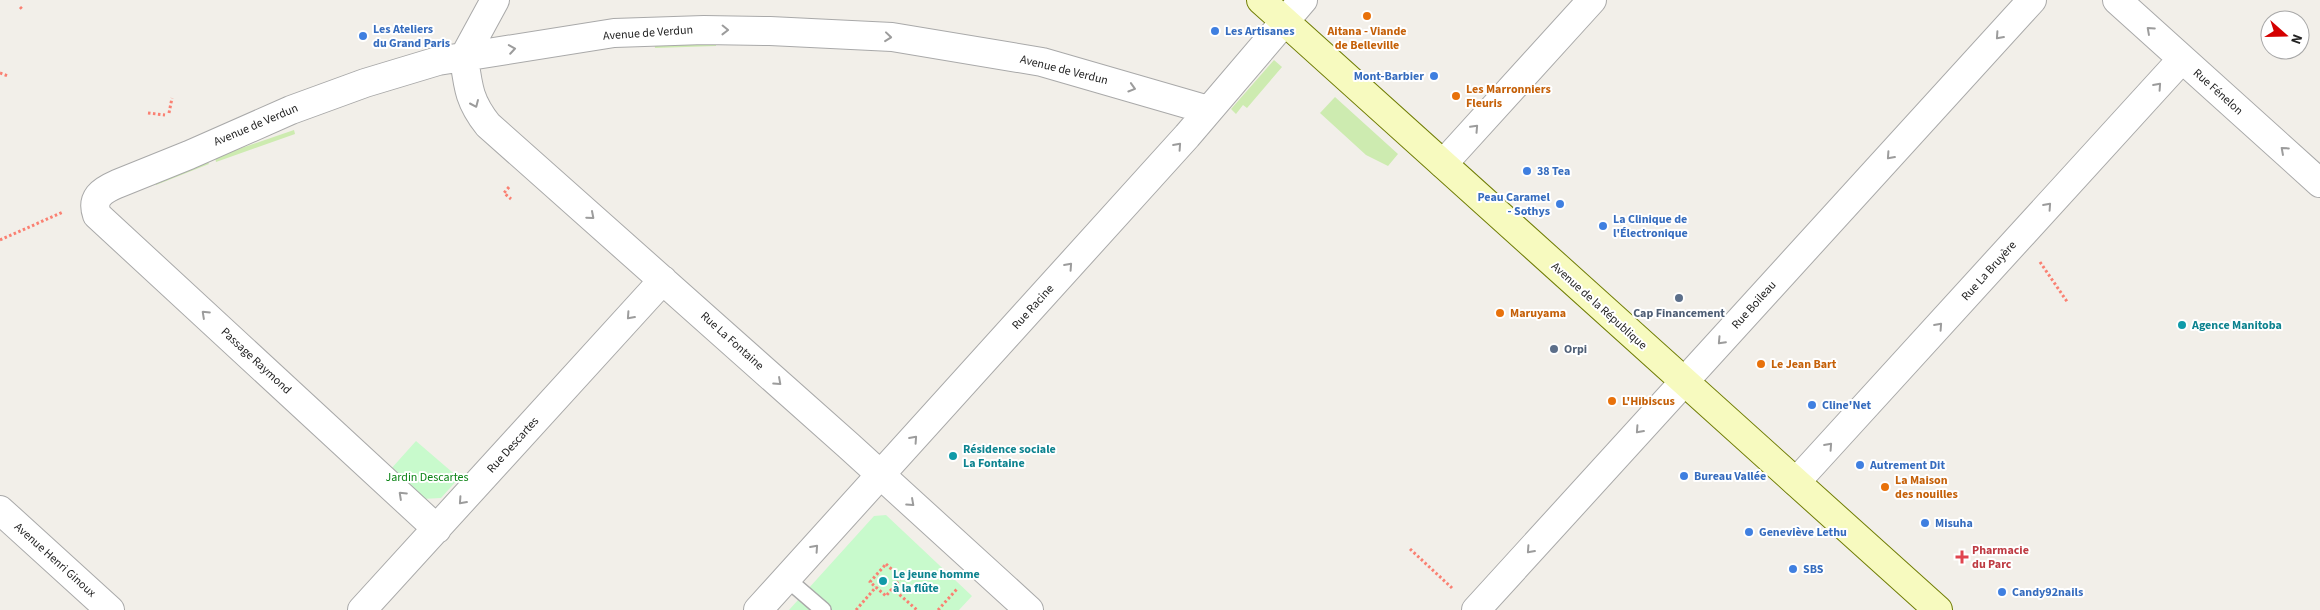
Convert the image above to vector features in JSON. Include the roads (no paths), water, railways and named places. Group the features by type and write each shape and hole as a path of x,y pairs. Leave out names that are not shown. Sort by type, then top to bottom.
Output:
{"main road":[{"name":"Avenue de la République","path":"1261,0 1938,610"}],"street":[{"path":"464,57 495,0"},
{"name":"Rue Racine","path":"758,610 881,476 1304,0"},
{"path":"1442,164 1592,0"},
{"name":"Rue Boileau","path":"1476,610 2032,0"},
{"name":"Rue Fénelon","path":"2117,0 2320,183"},
{"name":"Avenue de Verdun","path":"101,194 291,110 365,83 438,61 614,34 704,30 855,34 892,38 1042,62 1208,110"},
{"name":"Rue La Fontaine","path":"464,57 469,90 475,108 488,125 1029,610"},
{"name":"Rue La Bruyère","path":"1796,482 2182,59"},
{"name":"Passage Raymond","path":"101,194 94,206 97,216 437,529"},
{"name":"Rue Descartes","path":"362,610 663,280"},
{"name":"Avenue Henri Ginoux","path":"0,510 110,610"}],"lane":[{"path":"787,579 823,610"}],"place":[{"name":"Aitana - Viande de Belleville","path":"1367,16"},
{"name":"Les Artisanes","path":"1215,31"},
{"name":"Les Ateliers du Grand Paris","path":"363,36"},
{"name":"Mont-Barbier","path":"1434,76"},
{"name":"Les Marronniers Fleuris","path":"1456,96"},
{"name":"38 Tea","path":"1527,171"},
{"name":"Peau Caramel - Sothys","path":"1560,204"},
{"name":"La Clinique de l'Électronique","path":"1603,226"},
{"name":"Cap Financement","path":"1679,298"},
{"name":"Maruyama","path":"1500,313"},
{"name":"Agence Manitoba","path":"2182,325"},
{"name":"Orpi","path":"1554,349"},
{"name":"Le Jean Bart","path":"1761,364"},
{"name":"L'Hibiscus","path":"1612,401"},
{"name":"Cline'Net","path":"1812,405"},
{"name":"Résidence sociale La Fontaine","path":"953,456"},
{"name":"Autrement Dit","path":"1860,465"},
{"name":"Bureau Vallée","path":"1684,476"},
{"name":"La Maison des nouilles","path":"1885,487"},
{"name":"Misuha","path":"1925,523"},
{"name":"Geneviève Lethu","path":"1749,532"},
{"name":"Pharmacie du Parc","path":"1962,557"},
{"name":"SBS","path":"1793,569"},
{"name":"Le jeune homme à la flûte","path":"883,581"},
{"name":"Candy92nails","path":"2002,592"}],"park label":[{"name":"Jardin Descartes","path":"427,477"}]}
